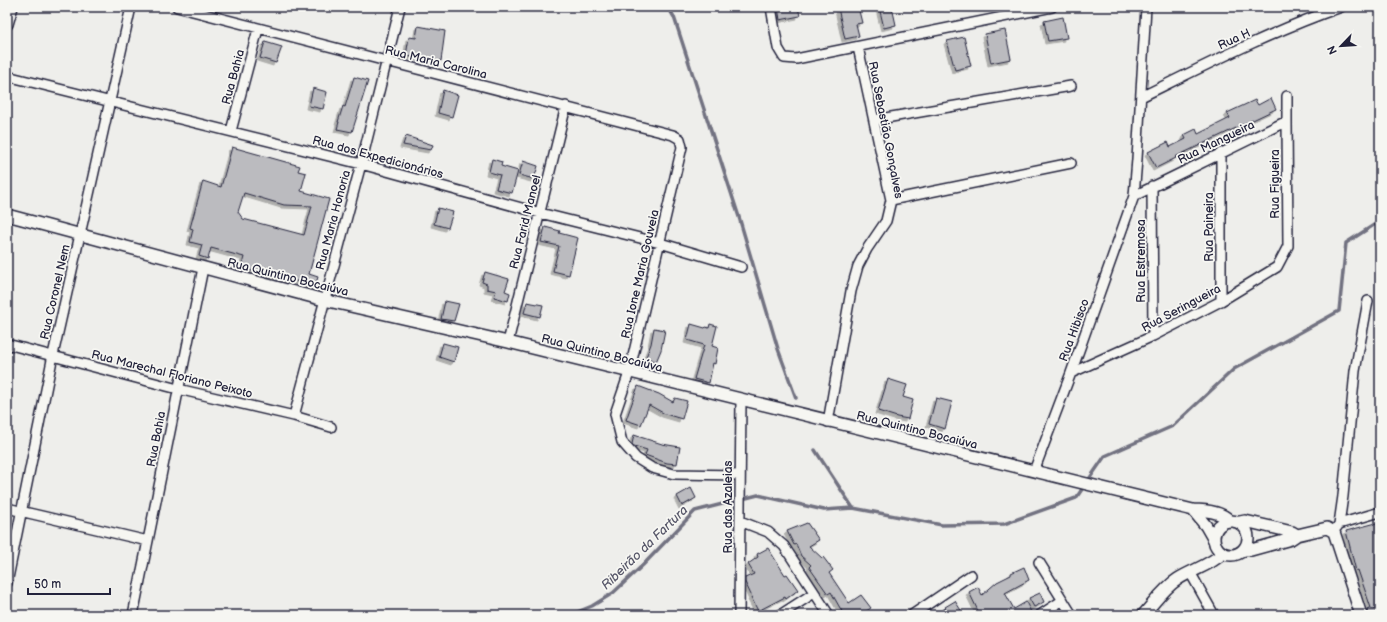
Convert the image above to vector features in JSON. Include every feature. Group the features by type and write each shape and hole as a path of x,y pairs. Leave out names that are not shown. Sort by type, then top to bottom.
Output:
{"street":[{"path":"7,24 12,7"},
{"name":"Rua Coronel Nem","path":"7,583 53,355 131,7"},
{"name":"Rua Maria Carolina","path":"177,7 387,62 566,106 673,135 680,139 682,147"},
{"name":"Rua Maria Honoria","path":"294,416 361,164 400,7"},
{"path":"771,7 778,48 784,58 796,59 1051,7"},
{"name":"Rua Hibisco","path":"1034,471 1071,373 1134,196 1146,7"},
{"name":"Rua H","path":"1141,97 1254,42 1320,14 1341,7"},
{"name":"Rua Bahia","path":"231,131 258,29"},
{"name":"Rua Sebastião Gonçalves","path":"828,422 850,291 858,266 867,249 886,221 891,200 858,47"},
{"name":"Rua dos Expedicionários","path":"7,76 361,164 540,213 660,243 741,267"},
{"path":"874,120 1070,86"},
{"path":"1287,96 1287,121"},
{"name":"Rua Farid Manoel","path":"508,342 566,106"},
{"name":"Rua Mangueira","path":"1134,196 1287,121"},
{"name":"Rua Figueira","path":"1287,121 1288,246"},
{"name":"Rua Ione Maria Gouveia","path":"682,147 629,373 615,414 622,442 636,458 652,468 674,474 740,475"},
{"name":"Rua Paineira","path":"1221,154 1221,301"},
{"path":"891,200 1071,163"},
{"name":"Rua Estremosa","path":"1152,186 1153,336"},
{"name":"Rua Quintino Bocaiúva","path":"7,215 324,300 508,342 1091,486 1193,510 1201,510 1225,516 1234,521 1245,520 1292,532 1297,535"},
{"name":"Rua Seringueira","path":"1071,373 1153,336 1221,301 1276,267 1288,246"},
{"name":"Rua Bahia","path":"133,615 203,268"},
{"path":"1361,615 1337,528 1343,496 1354,372 1368,300"},
{"name":"Rua Marechal Floriano Peixoto","path":"7,344 178,389 294,416 331,427"},
{"name":"Rua das Azaleias","path":"739,615 741,400"},
{"path":"7,508 148,541"},
{"path":"1193,510 1206,526 1219,550 1223,553 1234,555 1244,550 1251,550 1291,539 1297,535 1326,528 1337,528 1380,512"},
{"path":"740,516 768,532 784,546 830,615"},
{"path":"1214,540 1214,534 1219,525 1234,521 1247,530 1249,535 1249,541 1244,550"},
{"path":"1144,614 1176,580 1218,558 1223,553"},
{"path":"1039,562 1072,615"},
{"path":"1190,572 1214,615"},
{"path":"912,615 971,575"},
{"path":"780,615 814,593"},
{"path":"1040,615 1063,600"}],"building":[{"path":"778,7 798,7 800,16 780,20"},
{"path":"858,7 862,23 856,24 859,36 845,39 838,8"},
{"path":"879,7 892,7 896,25 884,28"},
{"path":"1063,17 1067,38 1048,41 1044,21"},
{"path":"418,26 445,31 441,61 406,56 409,37 416,38"},
{"path":"1005,30 1011,59 991,63 985,34"},
{"path":"964,37 971,66 955,70 947,41"},
{"path":"265,42 282,47 276,63 260,58"},
{"path":"354,77 368,81 352,132 337,129 343,106 345,107"},
{"path":"313,88 327,92 323,109 309,106"},
{"path":"443,90 458,95 452,117 438,113"},
{"path":"1271,98 1276,109 1175,157 1176,158 1156,168 1148,152 1168,142 1170,147 1186,139 1184,135 1196,129 1198,134 1230,118 1227,113 1255,100 1258,105"},
{"path":"406,136 433,145 431,150 403,145"},
{"path":"232,147 300,166 298,171 306,173 301,191 329,199 309,274 318,277 315,286 281,277 268,277 260,275 260,273 241,268 244,257 211,248 208,259 199,256 202,245 190,242 193,229 190,228 203,181 221,187","holes":["244,193 284,205 312,206 304,235 243,219 238,212"]},
{"path":"492,159 502,162 501,166 518,171 512,193 496,189 500,175 489,172"},
{"path":"523,161 538,166 534,179 519,175"},
{"path":"438,208 453,212 448,228 434,224"},
{"path":"545,227 560,231 559,233 578,238 569,275 553,271 559,246 541,242"},
{"path":"485,272 509,279 505,291 510,293 508,301 494,297 496,291 487,289 487,284 482,282"},
{"path":"445,301 459,304 454,321 441,319"},
{"path":"527,302 543,305 540,317 524,313"},
{"path":"691,324 705,328 709,328 710,324 717,326 712,346 718,348 709,383 694,379 704,345 687,340"},
{"path":"654,328 665,330 661,350 656,362 646,357 651,344"},
{"path":"443,343 458,347 454,362 439,357"},
{"path":"888,379 907,385 903,397 913,400 908,419 878,411"},
{"path":"638,386 659,394 673,402 675,398 687,401 682,419 665,414 649,405 641,425 626,420"},
{"path":"936,398 952,402 945,429 929,424"},
{"path":"634,435 662,444 680,447 677,464 667,463 645,455 647,450 632,444"},
{"path":"691,488 696,498 682,506 677,496"},
{"path":"1380,522 1380,615 1368,615 1367,609 1371,608 1358,570 1356,571 1346,531"},
{"path":"807,523 819,540 809,546 822,558 823,557 833,570 829,573 849,603 861,595 871,608 862,614 861,612 856,615 844,615 831,592 828,594 809,567 811,565 801,556 796,544 794,545 787,531"},
{"path":"768,548 785,575 787,574 798,590 786,599 785,597 758,611 745,582 745,578 754,574 748,564 758,557 757,554"},
{"path":"1024,567 1029,580 1005,593 1014,609 1026,602 1031,612 1026,615 980,615 969,592 978,587 982,595 997,582"},
{"path":"1040,593 1044,602 1034,607 1029,598"},
{"path":"955,601 964,615 933,615 946,608 945,607"}],"waterway":[{"path":"668,7 674,17 739,217 778,349 796,398"},
{"name":"Ribeirão da Fartura","path":"570,615 592,606 613,593 643,565 695,511 758,495 824,510 853,508 942,525 1004,524 1076,498 1105,456 1173,426 1234,369 1339,311 1346,243 1380,221"},
{"path":"815,450 853,508"}]}
